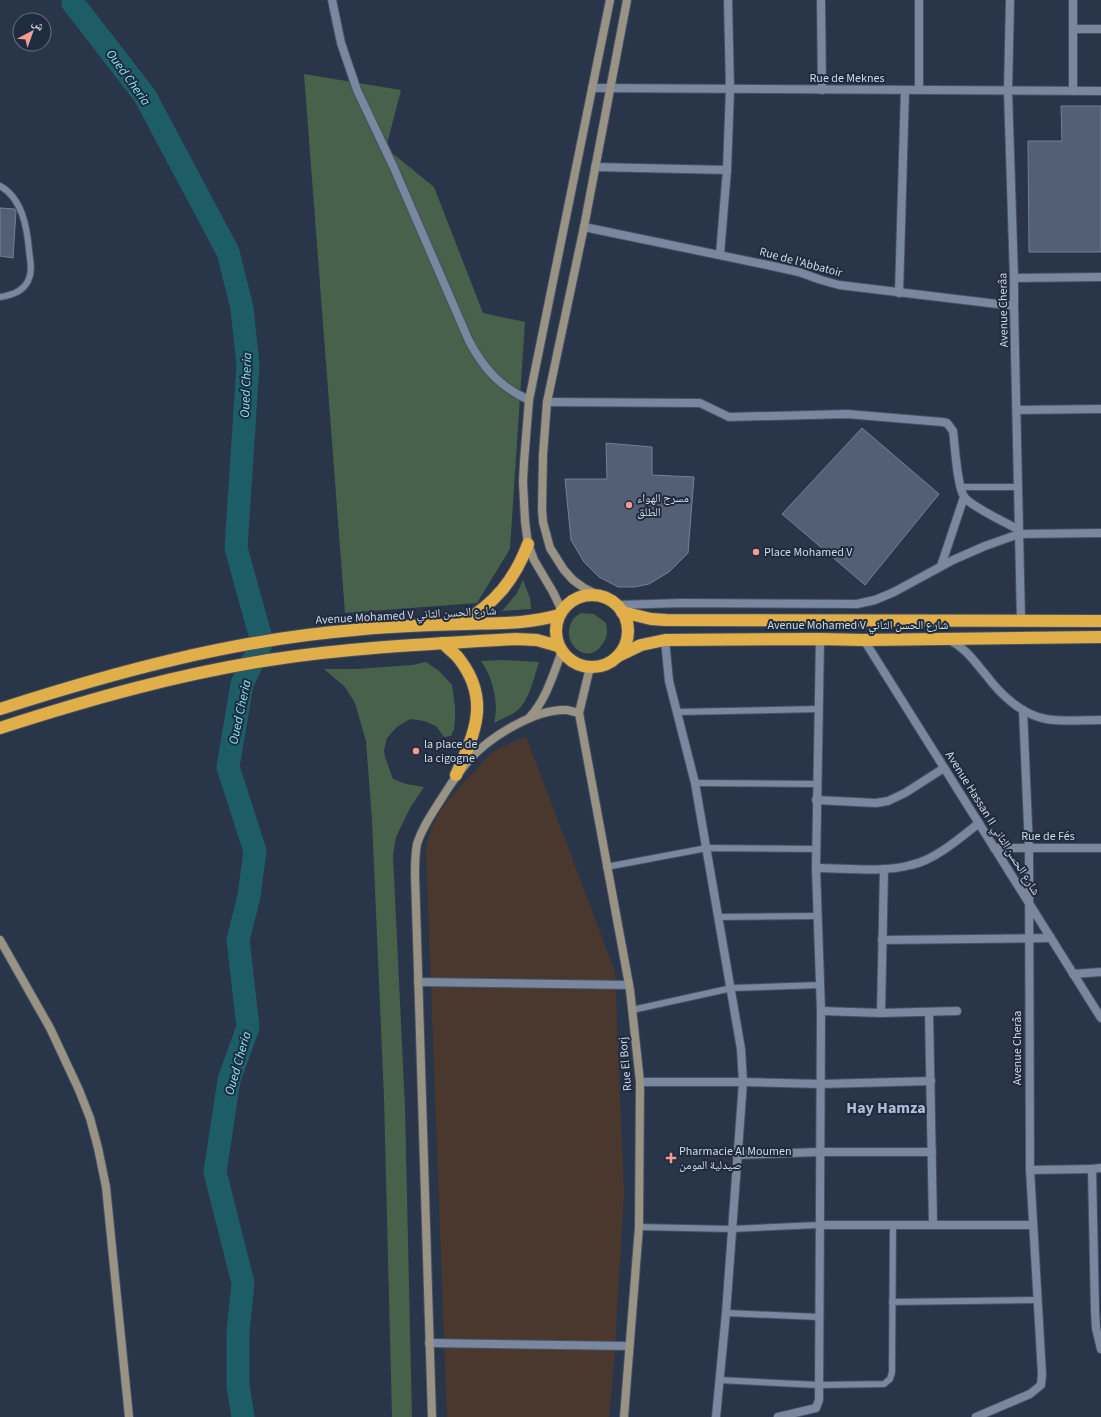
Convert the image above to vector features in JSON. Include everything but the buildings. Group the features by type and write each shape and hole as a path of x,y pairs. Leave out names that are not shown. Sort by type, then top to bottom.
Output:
{"highway":[{"path":"461,624 474,616 497,596 516,572 528,544"},
{"path":"591,595 609,599 620,608 627,625 627,640 624,648 618,656 610,663 590,668 580,666 570,661 560,648 555,630 560,613 567,604 578,598 591,595"},
{"name":"Avenue Mohamed V شارع الحسن الثاني","path":"620,608 644,618 666,620 1101,620"},
{"name":"Avenue Mohamed V شارع الحسن الثاني","path":"0,709 106,677 188,656 271,640 355,630 526,622 560,613"},
{"name":"Avenue Mohamed V شارع الحسن الثاني","path":"618,656 641,645 665,640 864,640 1101,637"},
{"path":"0,728 115,694 195,674 282,658 356,649 526,639 548,642 560,648"},
{"path":"443,643 460,660 468,673 472,680 477,702 476,726 456,775"}],"main road":[{"path":"560,613 554,592 534,560 528,544 523,482 529,400 610,0"},
{"path":"600,596 578,584 564,570 550,548 546,535 542,509 542,482 547,402 584,227 627,0"},
{"path":"528,720 543,700 560,648"},
{"path":"432,1417 415,874 417,845 422,831 456,775 488,742 507,729 552,712 566,710 579,713 590,668"},
{"name":"Rue El Borj","path":"579,713 606,867 629,985 640,1082 639,1227 624,1417"},
{"path":"0,940 53,1035 79,1090 90,1118 106,1188 129,1417"}],"street":[{"path":"332,0 341,43 357,90 394,168 469,341 481,361 499,382 508,389 529,400"},
{"path":"720,254 727,170 730,89 728,0"},
{"path":"821,0 822,90"},
{"path":"919,0 919,90"},
{"name":"Avenue Cherâa","path":"1010,0 1008,91 1014,278 1021,620"},
{"path":"1073,0 1073,91"},
{"path":"1073,29 1101,29"},
{"name":"Rue de Meknes","path":"592,88 1101,91"},
{"path":"899,293 905,90"},
{"path":"595,167 727,170"},
{"name":"Rue de l'Abbatoir","path":"584,227 720,254 799,272 839,285 1014,306"},
{"path":"1014,278 1101,278"},
{"path":"547,402 700,403 729,417 847,414 942,422 951,427 953,431 960,487 964,497 1019,532"},
{"path":"1017,410 1101,409"},
{"path":"941,566 964,497"},
{"path":"620,608 681,602 857,604 875,600 894,592 941,566 1019,532 1101,533"},
{"path":"947,638 965,649 1003,694 1023,710 1035,717 1048,720 1101,720"},
{"path":"778,1417 816,1408 819,1385 821,1011 816,868 816,800 820,639"},
{"path":"665,640 669,681 695,783 732,988 740,1038 743,1082 726,1313 716,1417"},
{"name":"Avenue Hassan II شارع الحسن الثاني","path":"864,640 1101,1018"},
{"name":"Avenue Cherâa","path":"976,1417 1030,1394 1040,1385 1042,1374 1032,1225 1030,1170 1030,904 1023,710"},
{"path":"816,800 876,803 888,801 905,793 944,768"},
{"path":"816,868 884,869 912,865 930,858 979,823"},
{"name":"Rue de Fés","path":"994,848 1101,848"},
{"path":"881,1013 884,869"},
{"path":"882,940 1051,938"},
{"path":"1073,974 1101,972"},
{"path":"418,982 629,985"},
{"path":"821,1011 881,1013 957,1011"},
{"path":"929,1012 933,1224"},
{"path":"640,1082 821,1084 931,1081"},
{"path":"737,1155 820,1152 932,1152"},
{"path":"1030,1170 1101,1168"},
{"path":"1092,1169 1094,1310 1096,1328 1101,1349"},
{"path":"819,1225 1032,1225"},
{"path":"429,1343 629,1346"}],"lane":[{"path":"0,186 11,194 24,217 28,235 31,268 28,280 20,290 14,294 0,297"},
{"path":"960,487 1019,487"},
{"path":"677,712 818,709"},
{"path":"695,783 817,784"},
{"path":"606,867 707,848 816,849"},
{"path":"719,917 818,916"},
{"path":"632,1010 732,988 820,985"},
{"path":"719,1380 819,1385 884,1384 890,1379 892,1372 893,1224"},
{"path":"639,1227 732,1229 819,1225"},
{"path":"892,1302 1037,1300"},
{"path":"726,1313 819,1317"}],"shaded area":[{"path":"526,736 615,972 624,1194 614,1364 609,1417 447,1417 426,849 430,832 439,813 448,800 490,754"}],"green space":[{"path":"304,74 401,90 386,148 434,187 483,313 525,322 510,549 477,603 345,613"},
{"path":"523,580 530,598 531,609 502,611 517,593"},
{"path":"581,613 594,614 606,623 607,633 605,641 595,652 588,653 576,649 569,637 569,629 572,621"},
{"path":"502,660 539,662 524,703 514,713 494,723 496,707 494,691 489,675 481,661"},
{"path":"426,662 439,671 452,685 455,720 454,729 451,736 444,737 436,726 424,721 410,719 397,727 387,738 384,750 393,779 406,784 424,787 410,808 396,837 393,855 405,1107 412,1417 392,1417 384,1099 372,820 366,741 355,703 345,687 324,669 357,669 412,665"}],"waterway":[{"name":"Oued Cheria","path":"74,0 73,3 145,96 228,252 242,308 248,365 236,548 262,642 242,684 228,767 255,851 249,896 238,940 248,1027 229,1080 215,1172 243,1283 238,1332 238,1385 243,1417"}],"place":[{"name":"مسرح الهواء الطلق","path":"629,505"},
{"name":"Place Mohamed V","path":"756,552"},
{"name":"la place de la cigogne","path":"416,751"},
{"name":"Pharmacie Al Moumen صيدلية المومن","path":"671,1158"}],"district":[{"name":"Hay Hamza","path":"886,1107"}]}
